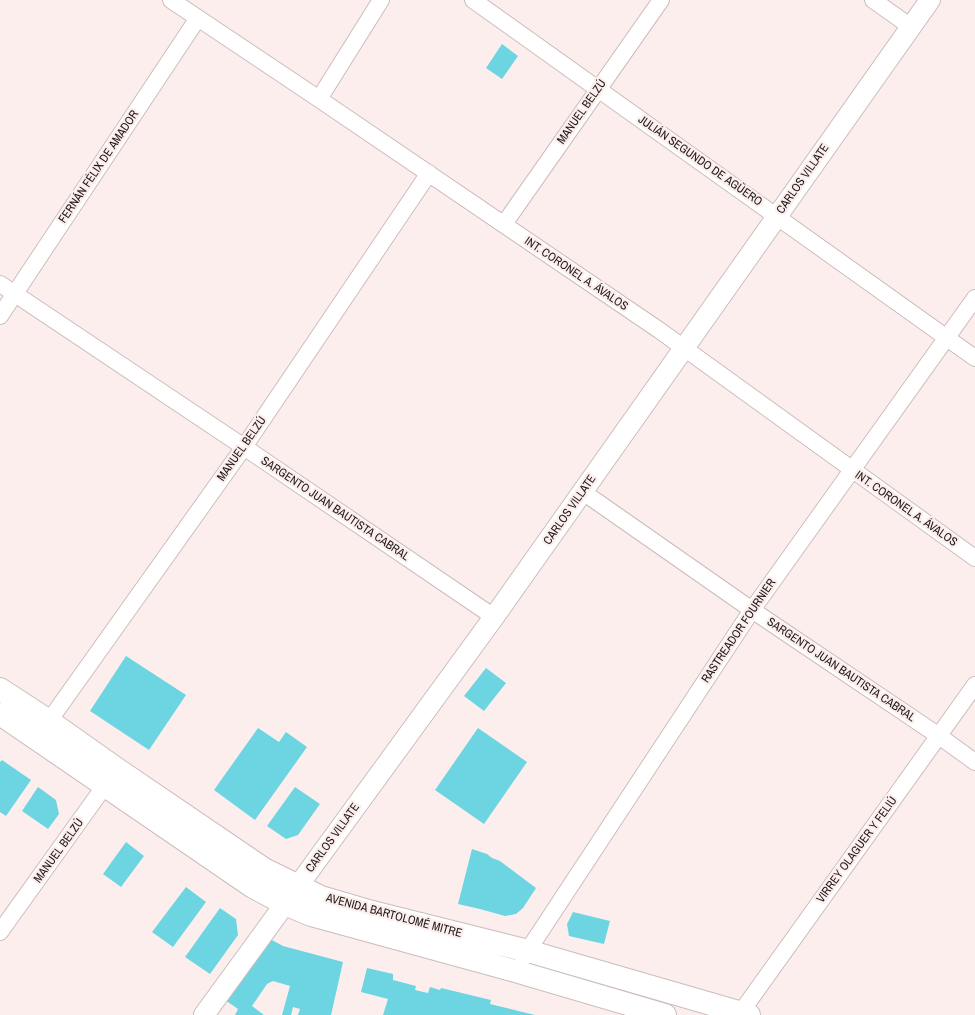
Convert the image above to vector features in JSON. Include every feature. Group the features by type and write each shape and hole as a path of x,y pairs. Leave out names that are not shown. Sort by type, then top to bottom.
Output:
{"main road":[{"name":"AVENIDA BARTOLOMÉ MITRE","path":"0,689 49,722 111,777"},
{"name":"AVENIDA BARTOLOMÉ MITRE","path":"0,714 111,777 264,868 311,915 515,971 665,1015"},
{"name":"AVENIDA BARTOLOMÉ MITRE","path":"291,895 321,897 372,912 528,951 743,1014"}],"street":[{"name":"INT. CORONEL A. ÁVALOS","path":"171,0 651,324 975,558"},
{"path":"319,99 381,0"},
{"name":"JULIÁN SEGUNDO DE AGÜERO","path":"473,0 975,358"},
{"name":"MANUEL BELZÚ","path":"504,224 661,0"},
{"path":"873,0 911,27"},
{"name":"CARLOS VILLATE","path":"204,1015 494,618 930,0"},
{"name":"FERNÁN FÉLIX DE AMADOR","path":"0,316 198,18"},
{"name":"MANUEL BELZÚ","path":"49,722 244,447 428,173"},
{"name":"SARGENTO JUAN BAUTISTA CABRAL","path":"0,284 244,447 494,618"},
{"name":"RASTREADOR FOURNIER","path":"515,971 752,610 975,298"},
{"name":"SARGENTO JUAN BAUTISTA CABRAL","path":"583,492 975,762"},
{"name":"VIRREY OLAGUER Y FELIÚ","path":"743,1014 975,684"},
{"name":"MANUEL BELZÚ","path":"0,932 111,777"}],"building":[{"path":"502,44 518,56 502,79 486,68"},
{"path":"126,656 186,695 149,750 90,711"},
{"path":"486,668 506,683 484,711 464,696"},
{"path":"258,728 279,742 286,732 307,747 255,820 214,790"},
{"path":"478,728 527,762 484,824 435,790"},
{"path":"2,760 31,780 6,816 0,812 0,762"},
{"path":"38,787 56,800 59,814 48,829 22,811"},
{"path":"295,787 320,804 298,835 286,839 267,826"},
{"path":"126,842 144,856 121,887 103,874"},
{"path":"472,849 500,861 536,888 523,908 516,914 505,916 458,904"},
{"path":"186,887 206,902 173,947 152,932"},
{"path":"220,908 236,919 238,935 210,974 185,957"},
{"path":"573,912 610,921 604,944 569,936 567,924"},
{"path":"272,940 283,946 343,962 331,1015 298,1015 300,1009 293,1007 291,1015 282,1015 290,986 273,981 267,984 252,1006 264,1015 235,1015 238,1009 225,1000 265,943"},
{"path":"367,968 393,974 393,980 416,986 415,990 428,993 430,987 440,990 441,988 491,1000 490,1004 535,1015 383,1015 388,999 361,992"}]}
